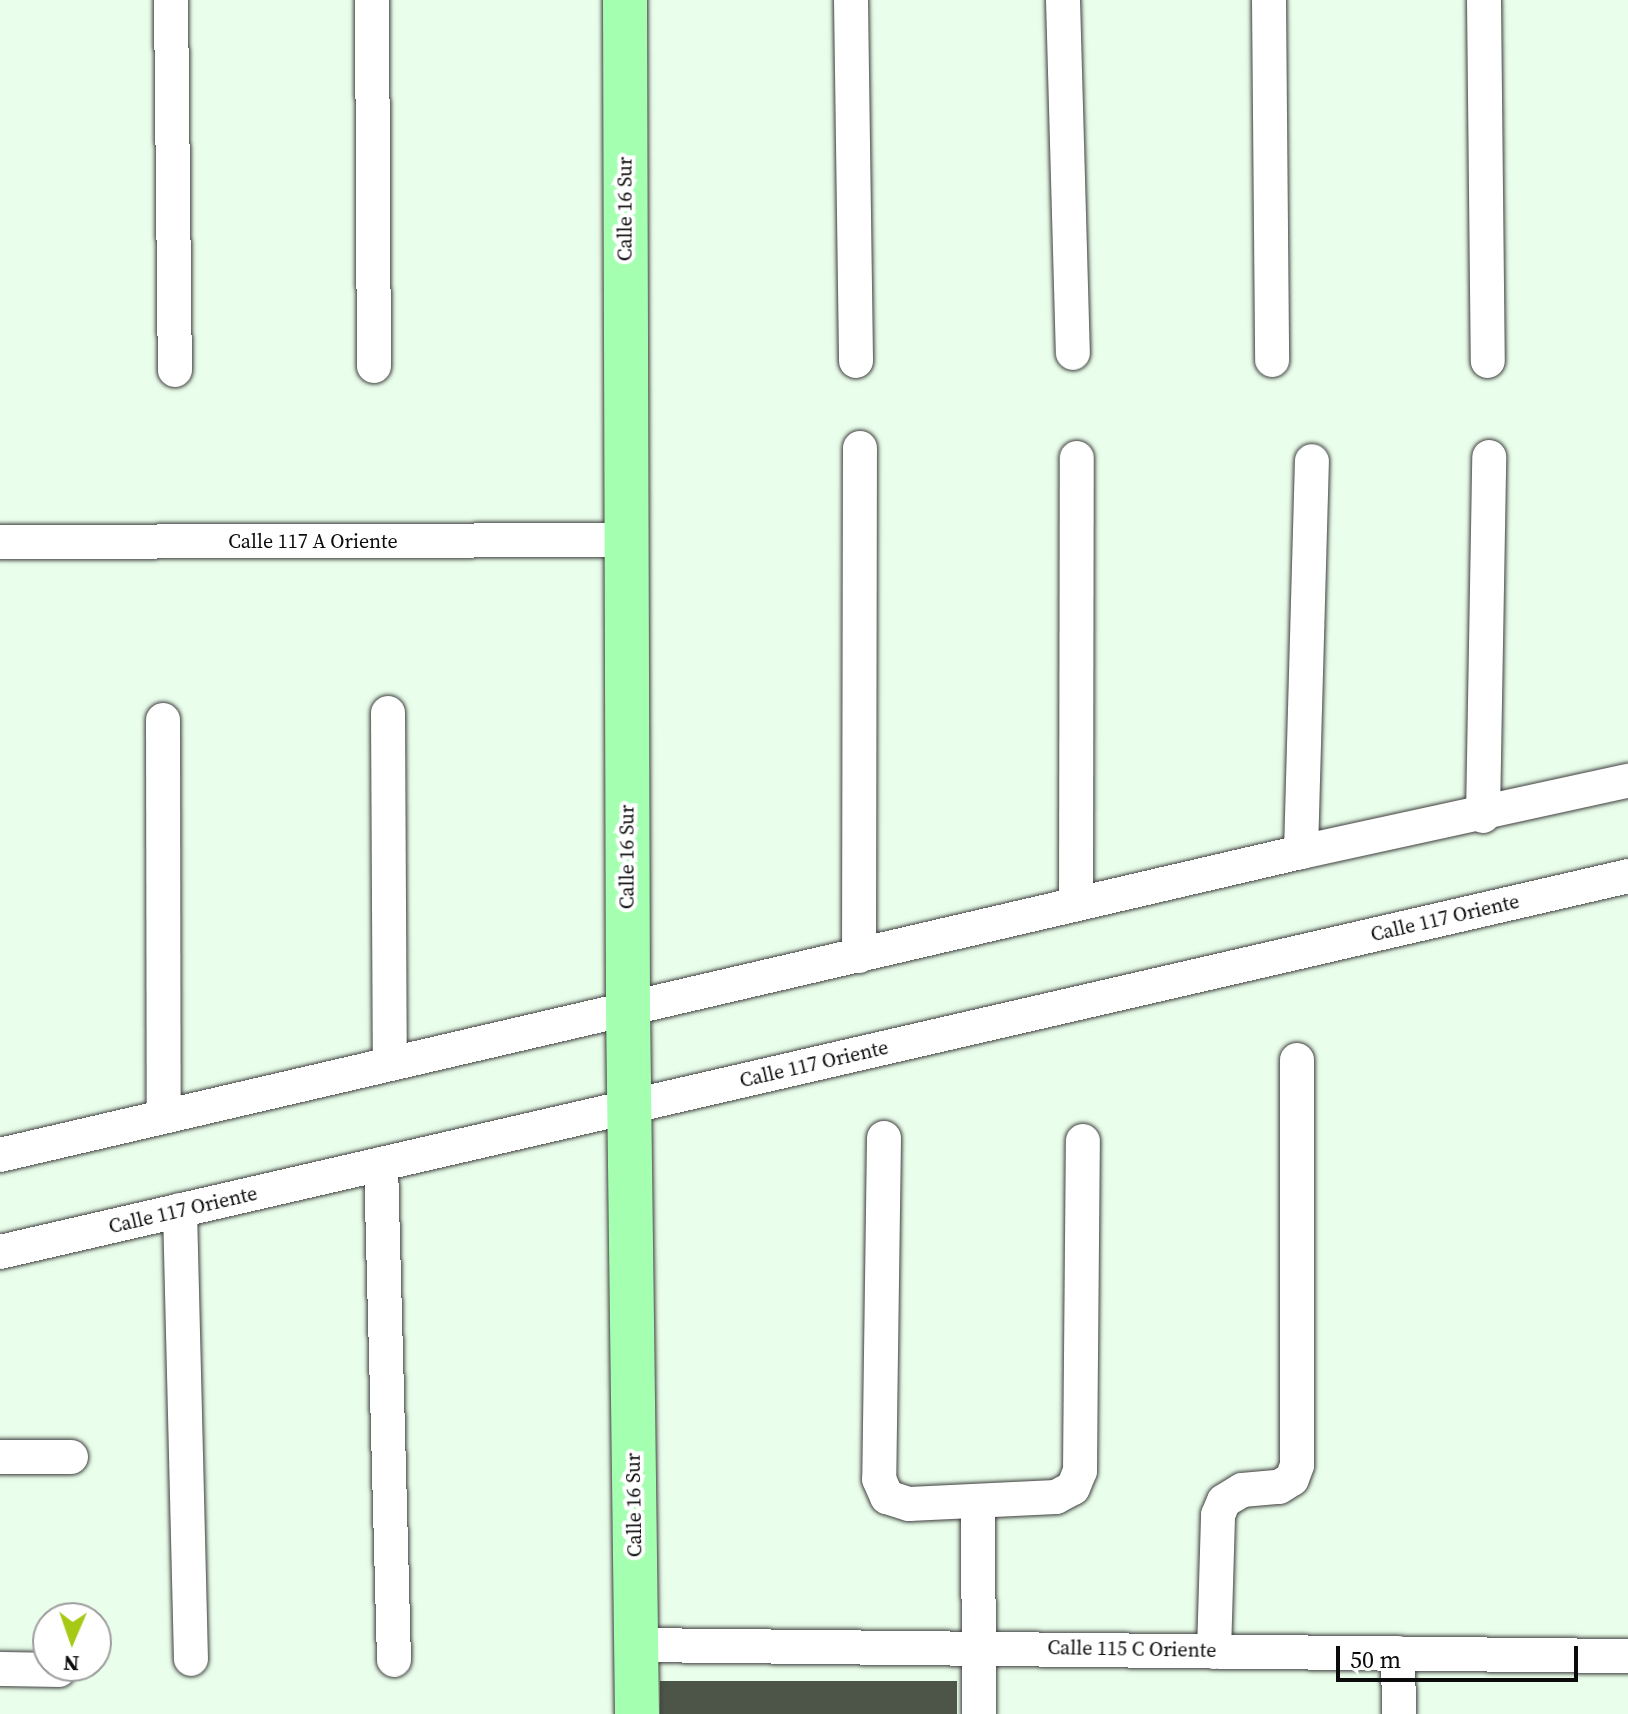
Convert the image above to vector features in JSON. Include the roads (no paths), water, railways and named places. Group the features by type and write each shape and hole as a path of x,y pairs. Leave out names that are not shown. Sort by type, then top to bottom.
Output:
{"street":[{"path":"171,0 175,370"},
{"path":"372,0 374,366"},
{"name":"Calle 16 Sur","path":"625,0 628,1008 637,1714"},
{"path":"851,0 856,361"},
{"path":"1063,0 1073,353"},
{"path":"1269,0 1272,360"},
{"path":"1484,0 1488,361"},
{"path":"859,956 860,448"},
{"path":"1483,816 1489,457"},
{"path":"1076,904 1077,458"},
{"path":"1301,852 1312,461"},
{"name":"Calle 117 A Oriente","path":"0,542 626,540"},
{"path":"388,713 390,1063"},
{"path":"163,720 164,1115"},
{"path":"0,1155 1301,852 1483,816 1628,781"},
{"name":"Calle 117 Oriente","path":"0,1252 1628,876"},
{"path":"1214,1652 1218,1515 1224,1501 1242,1490 1279,1487 1292,1479 1297,1465 1297,1060"},
{"path":"884,1138 879,1479 887,1497 909,1504 1056,1497 1073,1488 1080,1471 1083,1141"},
{"path":"381,1164 394,1660"},
{"path":"180,1210 191,1659"},
{"path":"0,1457 71,1457"},
{"path":"978,1501 979,1714"},
{"name":"Calle 115 C Oriente","path":"636,1645 980,1646 1628,1656"},
{"path":"1398,1653 1399,1714"},
{"path":"0,1669 32,1670"}]}
